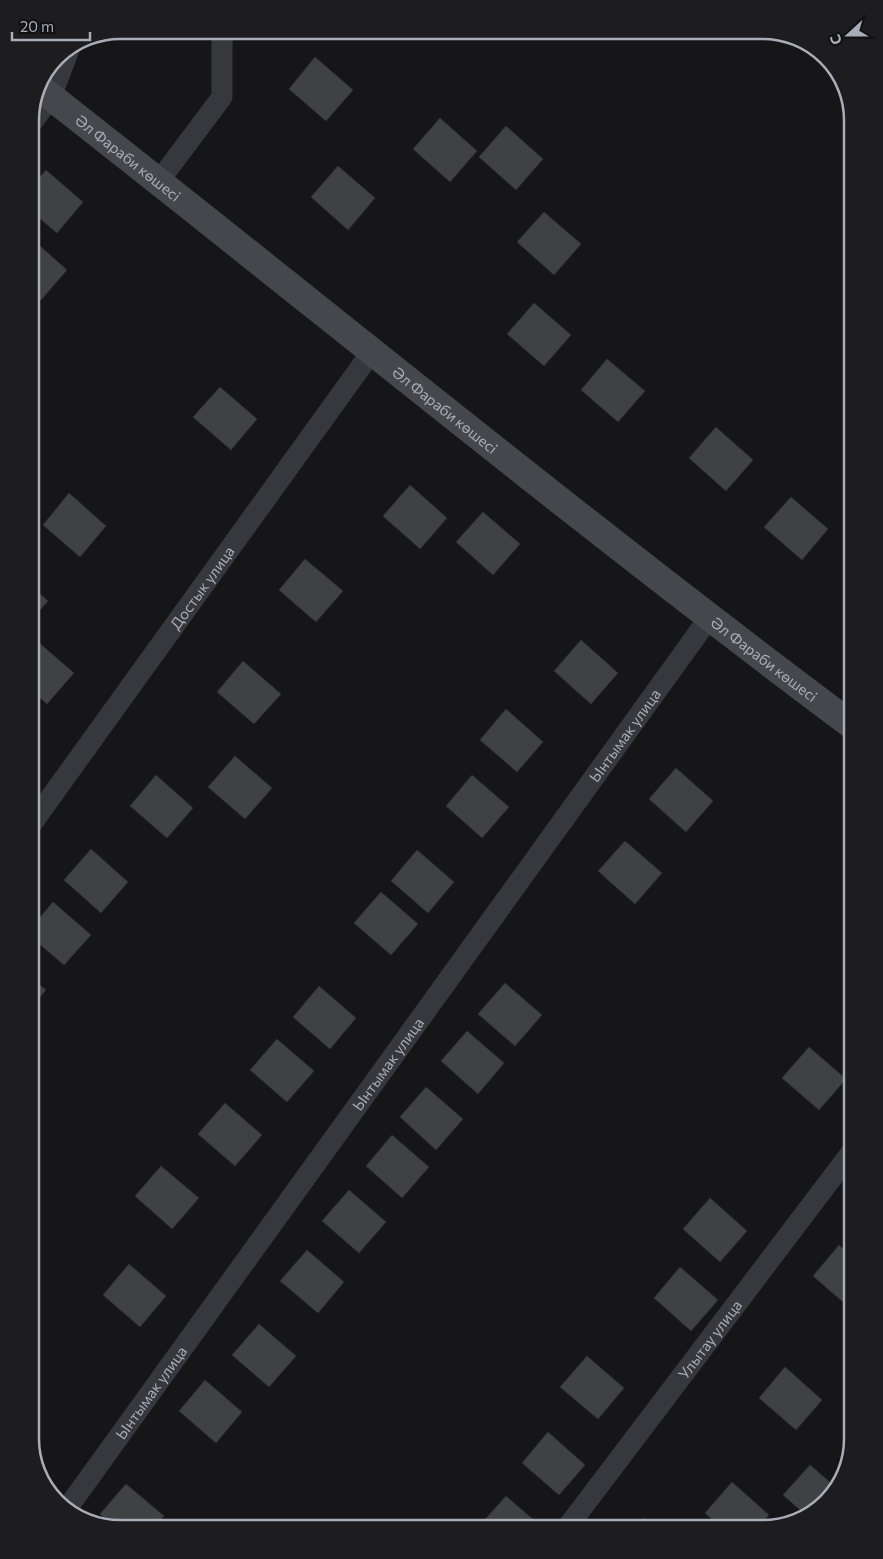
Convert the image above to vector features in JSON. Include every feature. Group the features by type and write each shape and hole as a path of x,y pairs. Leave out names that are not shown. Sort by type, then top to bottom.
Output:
{"street":[{"path":"159,181 222,97 222,39"},
{"path":"40,104 61,64"},
{"name":"Әл Фараби көшесі","path":"46,93 373,350 709,618 844,719"},
{"name":"Достык улица","path":"39,814 373,350"},
{"name":"Ынтымак улица","path":"71,1504 709,618"},
{"name":"Улытау улица","path":"573,1520 844,1162"}],"building":[{"path":"315,57 353,90 326,121 289,89"},
{"path":"440,118 477,151 450,182 413,149"},
{"path":"506,126 543,159 516,190 479,157"},
{"path":"338,166 375,198 348,230 311,197"},
{"path":"46,170 83,202 57,233 39,218 39,178"},
{"path":"544,212 581,244 554,275 517,242"},
{"path":"39,245 67,270 41,300 39,298"},
{"path":"534,303 571,335 544,366 507,334"},
{"path":"607,359 645,391 618,422 581,390"},
{"path":"220,387 257,419 231,450 193,417"},
{"path":"716,427 753,460 726,491 689,458"},
{"path":"410,485 447,518 420,549 383,516"},
{"path":"69,493 106,526 80,557 43,525"},
{"path":"791,497 828,529 802,560 764,527"},
{"path":"483,512 520,544 493,575 456,542"},
{"path":"305,559 343,591 316,622 279,590"},
{"path":"39,593 48,601 39,611"},
{"path":"581,640 618,673 591,704 554,671"},
{"path":"39,643 74,673 47,704 39,697"},
{"path":"243,661 281,694 254,724 217,692"},
{"path":"506,709 543,742 517,772 480,740"},
{"path":"235,756 272,788 245,819 208,787"},
{"path":"676,768 713,801 686,832 649,799"},
{"path":"156,775 193,808 167,838 130,806"},
{"path":"472,775 509,807 482,838 446,806"},
{"path":"625,841 662,873 635,904 598,871"},
{"path":"91,849 128,882 101,913 64,880"},
{"path":"417,850 454,882 428,913 391,881"},
{"path":"381,892 418,924 391,955 354,923"},
{"path":"53,902 91,935 64,965 39,944 39,918"},
{"path":"505,983 542,1015 515,1046 478,1014"},
{"path":"39,984 46,990 39,998"},
{"path":"319,986 356,1018 330,1049 293,1017"},
{"path":"467,1031 504,1063 478,1094 441,1061"},
{"path":"277,1039 314,1071 287,1102 250,1070"},
{"path":"809,1047 844,1077 844,1081 819,1110 782,1078"},
{"path":"426,1087 463,1119 436,1150 400,1117"},
{"path":"225,1103 262,1135 235,1166 198,1134"},
{"path":"392,1135 429,1167 402,1198 366,1166"},
{"path":"161,1166 199,1198 172,1229 135,1196"},
{"path":"349,1190 386,1222 359,1253 322,1221"},
{"path":"710,1198 747,1231 720,1262 683,1229"},
{"path":"839,1245 844,1249 844,1303 813,1276"},
{"path":"307,1250 344,1282 318,1313 280,1281"},
{"path":"129,1264 166,1296 140,1327 103,1295"},
{"path":"680,1267 718,1300 691,1331 654,1298"},
{"path":"259,1324 296,1356 269,1387 232,1355"},
{"path":"587,1356 624,1388 598,1419 560,1387"},
{"path":"785,1367 822,1400 796,1430 759,1398"},
{"path":"205,1380 242,1412 216,1443 179,1411"},
{"path":"548,1432 585,1465 559,1495 522,1463"},
{"path":"810,1465 831,1483 817,1500 801,1511 783,1495"},
{"path":"732,1482 769,1515 764,1520 713,1520 705,1513"},
{"path":"126,1484 164,1516 161,1520 114,1520 105,1519 100,1514"},
{"path":"506,1496 534,1520 484,1520"}]}
